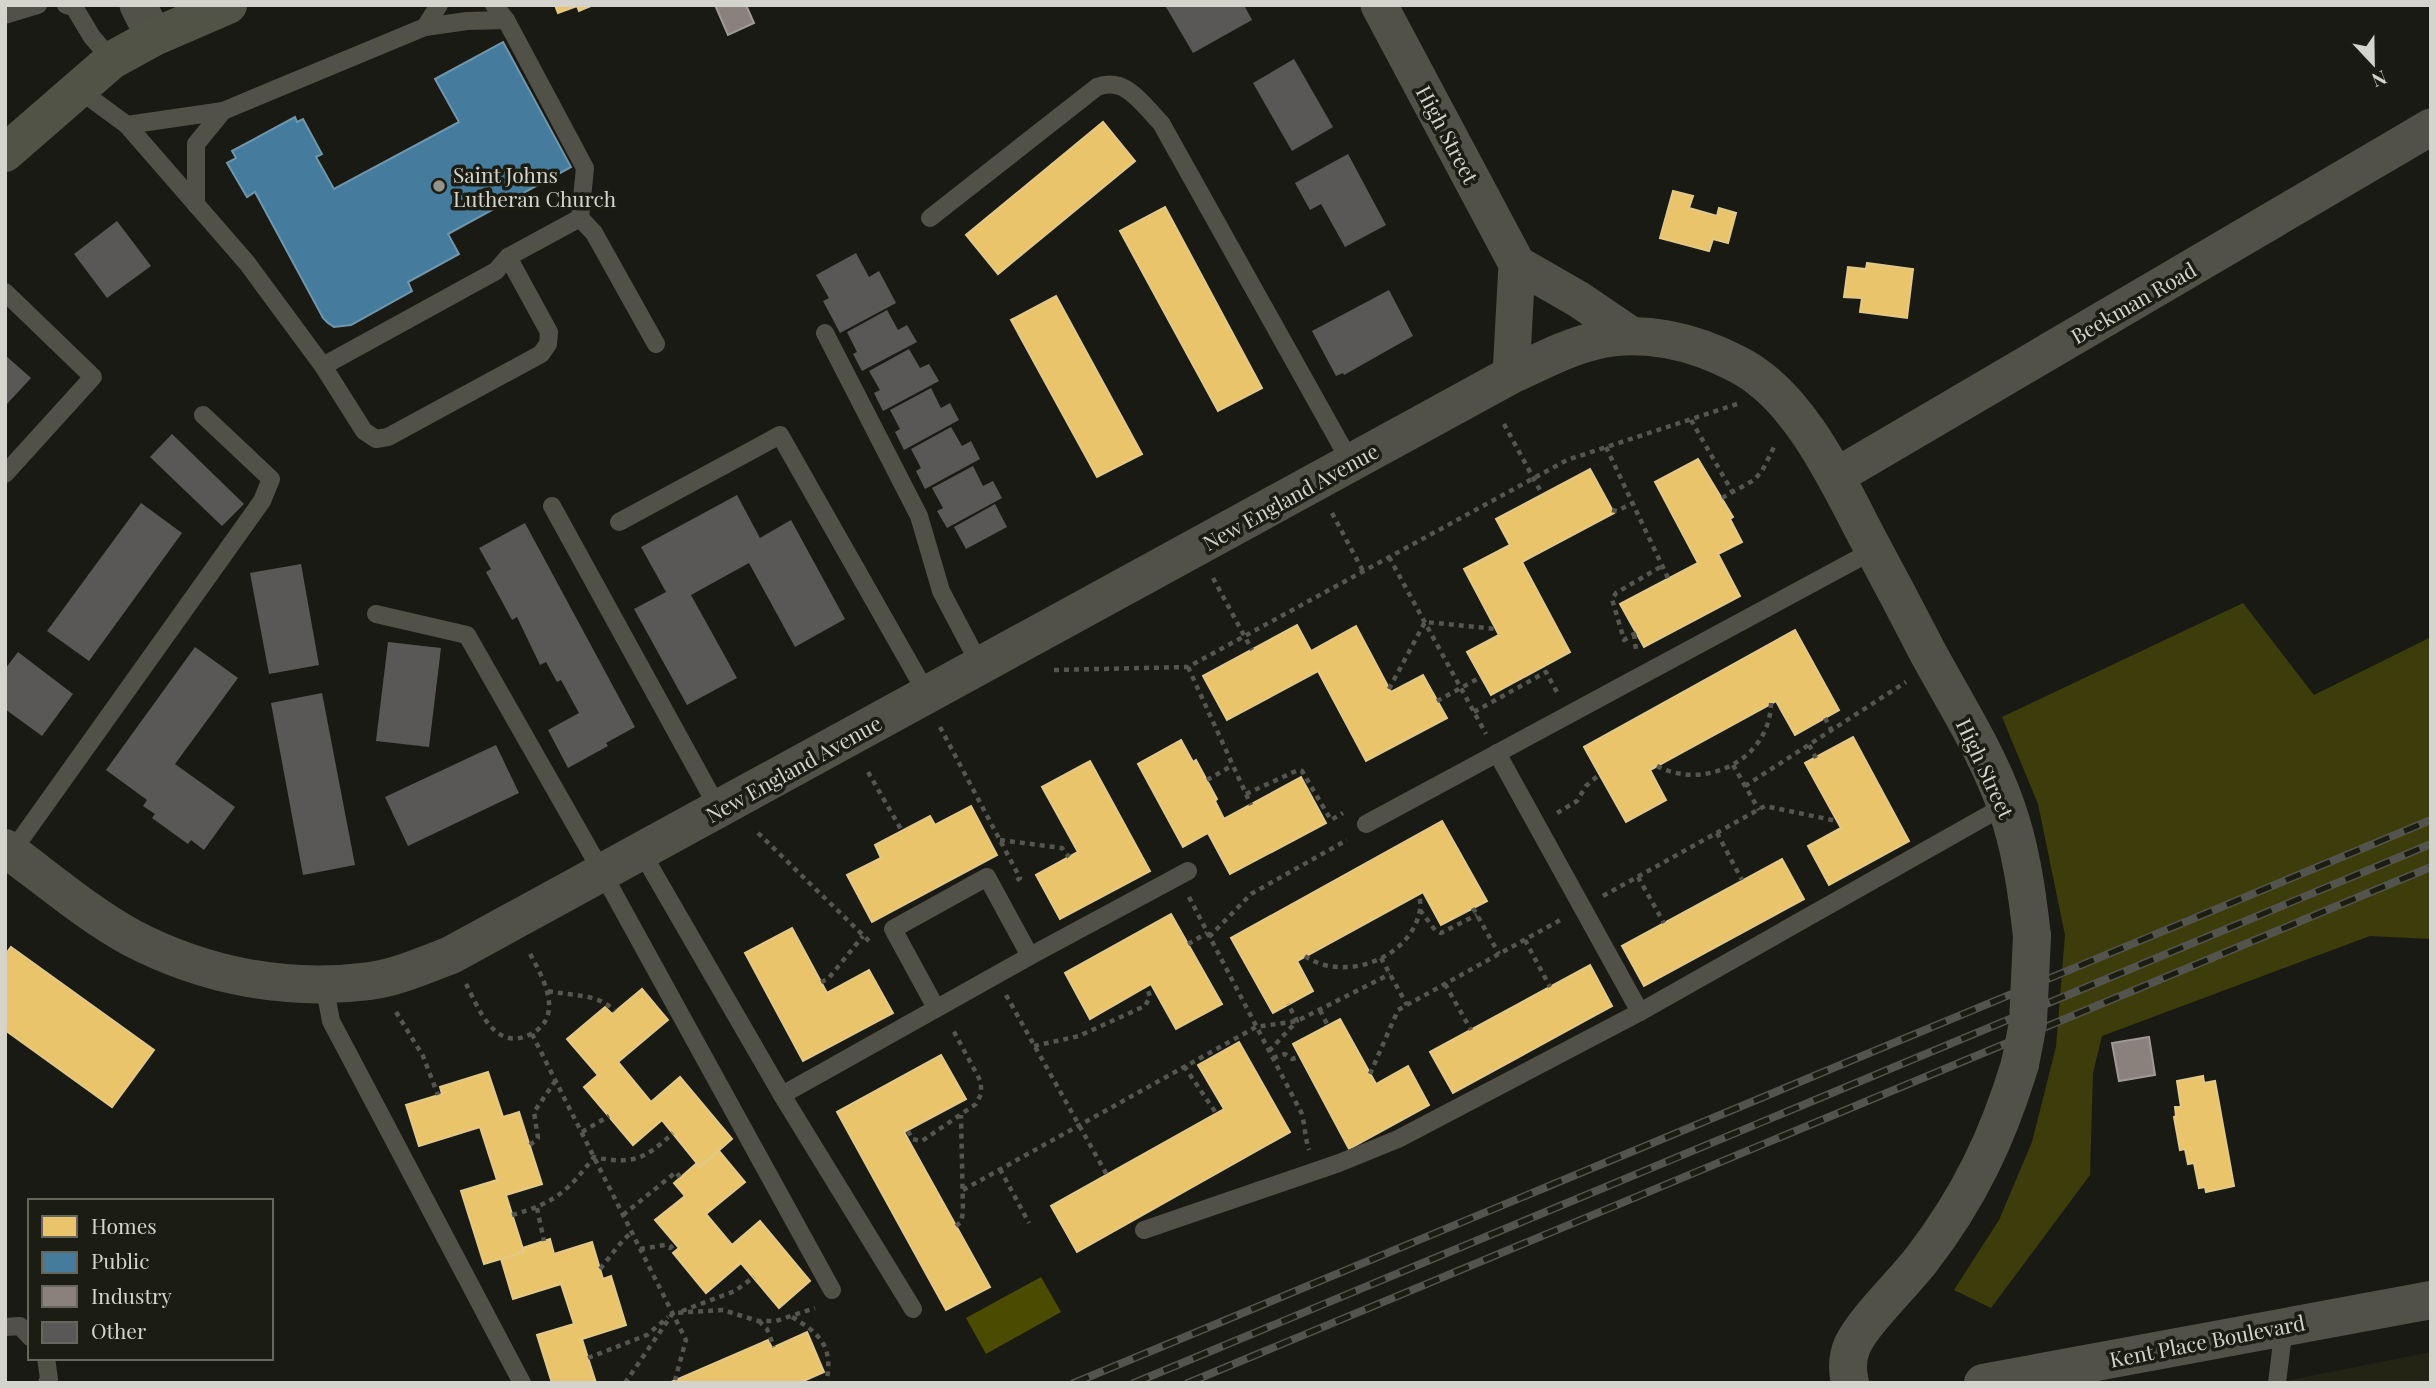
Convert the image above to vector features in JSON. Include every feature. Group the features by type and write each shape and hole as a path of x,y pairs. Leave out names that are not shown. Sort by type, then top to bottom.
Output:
{"main road":[{"path":"5,153 112,60 146,21 228,5"}],"street":[{"name":"High Street","path":"1379,5 1517,264 1578,299 1631,335"},
{"name":"Beekman Road","path":"1835,477 2431,127"},
{"path":"1511,375 1517,264"},
{"name":"High Street","path":"1563,351 1594,341 1631,335 1669,340 1704,349 1740,365 1776,393 1802,425 1835,477 2006,805 2025,878 2032,936 2028,1023 2020,1064 2000,1128 1959,1208 1919,1263 1859,1334 1852,1348 1847,1370 1850,1383"},
{"name":"New England Avenue","path":"8,851 130,937 213,971 261,981 324,984 371,981 387,977 451,955 1511,375 1563,351"},
{"name":"Kent Place Boulevard","path":"1983,1383 2431,1300"}],"lane":[{"path":"5,15 38,5"},
{"path":"425,27 439,5"},
{"path":"494,5 506,20 585,168 580,218 594,233 656,344"},
{"path":"71,6 112,60"},
{"path":"127,125 223,111 425,27 506,20"},
{"path":"930,218 1097,87 1109,82 1122,85 1161,123 1351,463"},
{"path":"78,89 127,125 247,263 323,366 363,431 376,439 388,437 541,354 548,344 549,332 508,257"},
{"path":"196,205 195,144 223,111"},
{"path":"323,366 496,271 508,257 580,218"},
{"path":"5,292 93,377 5,474"},
{"path":"825,332 919,516 941,591 980,665"},
{"path":"8,851 262,501 271,479 203,415"},
{"path":"620,522 780,435 927,694"},
{"path":"552,506 719,808"},
{"path":"1366,824 1874,550"},
{"path":"376,614 467,635 602,872 832,1290"},
{"path":"1497,753 1640,1012"},
{"path":"1144,1230 1316,1171 1398,1139 1640,1012 2006,805"},
{"path":"641,851 782,1095 913,1309"},
{"path":"782,1095 995,975 1183,874"},
{"path":"936,1008 893,929 986,877 1030,956"},
{"path":"324,984 331,1021 522,1383"},
{"path":"5,1327 20,1326 28,1335"},
{"path":"2277,1383 2284,1326"},
{"path":"46,1360 49,1379 47,1383"}],"path":[{"path":"1054,670 1188,667 1567,460 1743,402"},
{"path":"1691,420 1733,493"},
{"path":"1504,424 1542,495"},
{"path":"1723,498 1754,480 1762,471 1774,446 1781,440"},
{"path":"1606,447 1668,578"},
{"path":"1315,482 1363,571"},
{"path":"1612,510 1617,511 1633,503"},
{"path":"1197,547 1252,650"},
{"path":"1389,557 1497,753"},
{"path":"1636,633 1624,640 1612,599 1616,593 1662,566"},
{"path":"1425,622 1497,629"},
{"path":"1389,689 1425,622"},
{"path":"1188,667 1251,805"},
{"path":"1474,712 1546,672 1570,714"},
{"path":"1745,786 1916,676"},
{"path":"1437,701 1481,677"},
{"path":"927,694 937,722 1020,878 996,894"},
{"path":"1657,766 1665,771 1689,776 1712,773 1733,765 1751,753 1765,735 1771,703"},
{"path":"1825,718 1832,731"},
{"path":"1809,746 1815,758"},
{"path":"1207,780 1233,765"},
{"path":"1733,765 1759,810"},
{"path":"1188,944 1208,935 1251,894 1353,837 1366,824 1345,813 1331,820 1303,771 1298,770 1246,794"},
{"path":"868,772 902,831"},
{"path":"1536,824 1577,801 1586,786 1600,775"},
{"path":"758,833 880,952 899,941"},
{"path":"1717,834 1742,880"},
{"path":"1000,839 1062,848 1069,857"},
{"path":"1183,874 1208,935 1302,1114 1303,1133 1316,1171"},
{"path":"1638,877 1664,923"},
{"path":"1305,956 1317,964 1334,969 1360,966 1381,958 1401,944 1414,927 1420,910 1419,894"},
{"path":"1473,908 1499,954"},
{"path":"1420,910 1435,930 1441,933 1477,915"},
{"path":"451,955 490,1025 504,1036 518,1039 532,1034 546,1021 550,1008 548,991 512,922"},
{"path":"821,982 828,979 863,936"},
{"path":"1525,940 1550,987"},
{"path":"1381,958 1407,1005"},
{"path":"963,1190 1256,1027 1297,1021 1390,974"},
{"path":"995,975 1107,1175"},
{"path":"387,977 396,1014 423,1056 439,1095"},
{"path":"1445,984 1471,1030"},
{"path":"1034,1046 1079,1036 1145,1006 1150,997 1147,987"},
{"path":"548,991 593,997 607,1003 615,1011"},
{"path":"1288,1004 1297,1021"},
{"path":"908,1131 912,1139 922,1141 976,1104 981,1094 981,1082 950,1025 936,1008"},
{"path":"1320,1010 1328,1026"},
{"path":"1269,1051 1297,1021"},
{"path":"532,1034 686,1340 675,1380"},
{"path":"1273,1058 1285,1054 1292,1059 1299,1057"},
{"path":"1184,1066 1216,1113"},
{"path":"530,1145 538,1138 534,1112 555,1080"},
{"path":"956,1226 961,1222 963,1212 961,1114"},
{"path":"582,1132 609,1115"},
{"path":"594,1157 617,1162 638,1160 656,1149 673,1133"},
{"path":"512,1215 537,1208 556,1198 573,1184 594,1157"},
{"path":"1000,1169 1029,1223"},
{"path":"623,1215 676,1172 680,1177"},
{"path":"537,1208 544,1241"},
{"path":"600,1269 617,1245 632,1232"},
{"path":"640,1249 664,1245 670,1248 675,1244"},
{"path":"588,1358 647,1335 673,1313 735,1291 754,1277"},
{"path":"673,1313 723,1310 758,1321 776,1321 820,1306 832,1290"},
{"path":"625,1383 673,1313"},
{"path":"791,1317 808,1327 821,1340 830,1365 826,1383"},
{"path":"758,1321 767,1329 774,1347"}],"shaded area":[{"path":"2243,603 2314,695 2431,637 2431,939 2370,936 2102,1036 2093,1073 2090,1175 1991,1308 1954,1290 1999,1220 2032,1142 2056,1047 2065,935 2038,804 2002,717"},
{"path":"1041,1277 1061,1312 986,1354 966,1318"},
{"path":"2431,1352 2431,1383 2275,1383 2396,1359"}],"building: Homes":[{"path":"555,5 593,5 579,11 577,6 558,13"},
{"path":"1103,122 1135,161 998,274 966,235"},
{"path":"1673,191 1693,196 1689,208 1717,216 1719,208 1736,213 1728,243 1713,239 1709,251 1660,238"},
{"path":"1165,207 1262,388 1218,411 1120,231"},
{"path":"1867,263 1913,269 1907,318 1860,312 1862,298 1844,297 1848,267 1866,269"},
{"path":"1056,296 1142,454 1097,477 1011,320"},
{"path":"1698,459 1733,517 1730,519 1742,542 1718,554 1740,596 1644,647 1620,604 1698,563 1655,482"},
{"path":"1590,469 1614,513 1522,562 1570,652 1491,695 1467,652 1499,635 1464,569 1510,545 1496,519"},
{"path":"1297,625 1311,651 1356,626 1391,692 1423,675 1447,718 1366,761 1318,671 1227,720 1203,676"},
{"path":"1795,630 1839,710 1795,735 1776,701 1650,770 1666,800 1626,822 1584,747"},
{"path":"1853,737 1909,841 1829,885 1808,846 1841,828 1805,763"},
{"path":"1181,740 1193,762 1196,760 1217,799 1215,801 1224,819 1301,777 1326,823 1230,874 1208,833 1183,847 1138,764"},
{"path":"1090,761 1150,871 1060,919 1036,875 1078,852 1042,787"},
{"path":"971,806 997,855 872,922 847,875 881,858 875,845 930,816 935,825"},
{"path":"1442,821 1487,901 1441,925 1423,892 1297,961 1313,991 1273,1013 1231,938"},
{"path":"1782,859 1804,899 1644,986 1622,946"},
{"path":"1171,914 1222,1004 1176,1029 1151,984 1090,1019 1065,973"},
{"path":"792,928 827,993 869,970 893,1013 803,1061 745,953"},
{"path":"11,947 154,1050 112,1107 5,1030 5,955"},
{"path":"1590,965 1612,1006 1453,1093 1430,1052"},
{"path":"642,989 668,1020 618,1062 651,1102 680,1077 732,1139 700,1167 662,1120 633,1145 584,1087 598,1075 567,1039 605,1007 612,1014"},
{"path":"1340,1019 1376,1084 1408,1066 1429,1105 1349,1149 1293,1044"},
{"path":"1239,1042 1290,1132 1077,1252 1051,1206 1224,1109 1198,1065"},
{"path":"941,1055 966,1099 904,1132 990,1287 946,1310 837,1112"},
{"path":"488,1072 503,1117 519,1112 542,1184 506,1195 524,1252 484,1264 461,1191 497,1180 480,1127 419,1146 406,1105 442,1094 440,1087"},
{"path":"2203,1076 2204,1083 2215,1081 2234,1186 2206,1192 2205,1187 2199,1188 2194,1163 2188,1164 2185,1149 2180,1150 2174,1117 2175,1107 2181,1107 2177,1081"},
{"path":"719,1151 745,1182 706,1214 732,1245 760,1221 810,1281 779,1308 741,1263 706,1293 673,1253 679,1248 655,1220 685,1196 674,1183 697,1163 700,1167"},
{"path":"550,1239 554,1254 592,1242 603,1279 611,1276 626,1325 582,1339 596,1383 552,1383 537,1335 574,1324 561,1284 513,1299 501,1259 524,1252 522,1248"},
{"path":"807,1332 824,1372 799,1383 669,1383 768,1340 772,1348"}],"building: Public":[{"name":"Saint Johns Lutheran Church","path":"503,42 571,167 448,234 459,254 408,282 412,291 351,325 334,327 323,318 255,192 247,197 227,163 236,158 232,151 295,117 297,122 303,119 322,154 316,157 334,189 459,122 435,79"}],"building: Industry":[{"path":"715,5 746,5 754,23 728,35"},
{"path":"2149,1037 2155,1075 2119,1081 2112,1043"}],"building: Other":[{"path":"1244,5 1252,20 1193,53 1166,7"},
{"path":"1294,59 1333,127 1292,151 1253,83"},
{"path":"1348,154 1386,225 1345,247 1321,204 1310,210 1295,183"},
{"path":"117,221 151,266 107,298 74,254"},
{"path":"856,253 869,277 879,271 896,303 840,333 823,301 829,298 816,275"},
{"path":"1389,290 1413,336 1344,375 1343,373 1336,376 1312,331"},
{"path":"887,310 898,330 907,325 917,342 862,371 853,354 857,352 847,332"},
{"path":"909,349 920,368 929,364 939,381 883,411 874,393 880,390 869,371"},
{"path":"5,355 31,378 5,406"},
{"path":"931,388 941,408 950,403 959,420 904,450 895,432 900,429 890,410"},
{"path":"951,427 962,446 971,441 980,459 925,489 916,471 921,468 911,449"},
{"path":"172,434 244,504 222,526 150,457"},
{"path":"973,466 983,486 993,481 1002,498 947,528 937,511 943,508 932,488"},
{"path":"737,495 760,538 791,520 845,619 795,647 749,563 691,595 737,678 687,705 634,609 666,592 641,547"},
{"path":"141,503 182,533 89,661 47,631"},
{"path":"995,504 1007,527 966,549 954,527"},
{"path":"525,523 635,727 606,743 608,746 568,768 548,730 579,713 561,680 557,682 546,662 540,665 517,617 512,620 486,572 491,569 479,548"},
{"path":"301,564 319,665 269,674 250,573"},
{"path":"388,642 441,648 429,747 376,741"},
{"path":"195,647 238,678 175,764 235,807 204,850 191,840 188,844 152,818 155,814 143,806 147,800 106,770"},
{"path":"18,652 73,694 42,736 5,709 5,669"},
{"path":"322,693 355,865 303,875 271,703"},
{"path":"496,745 519,793 408,846 385,797"}],"railway":[{"path":"1074,1383 2431,820"},
{"path":"1134,1383 2431,844"},
{"path":"1188,1383 2431,867"}],"place":[{"name":"Saint Johns Lutheran Church","path":"439,186"}]}
